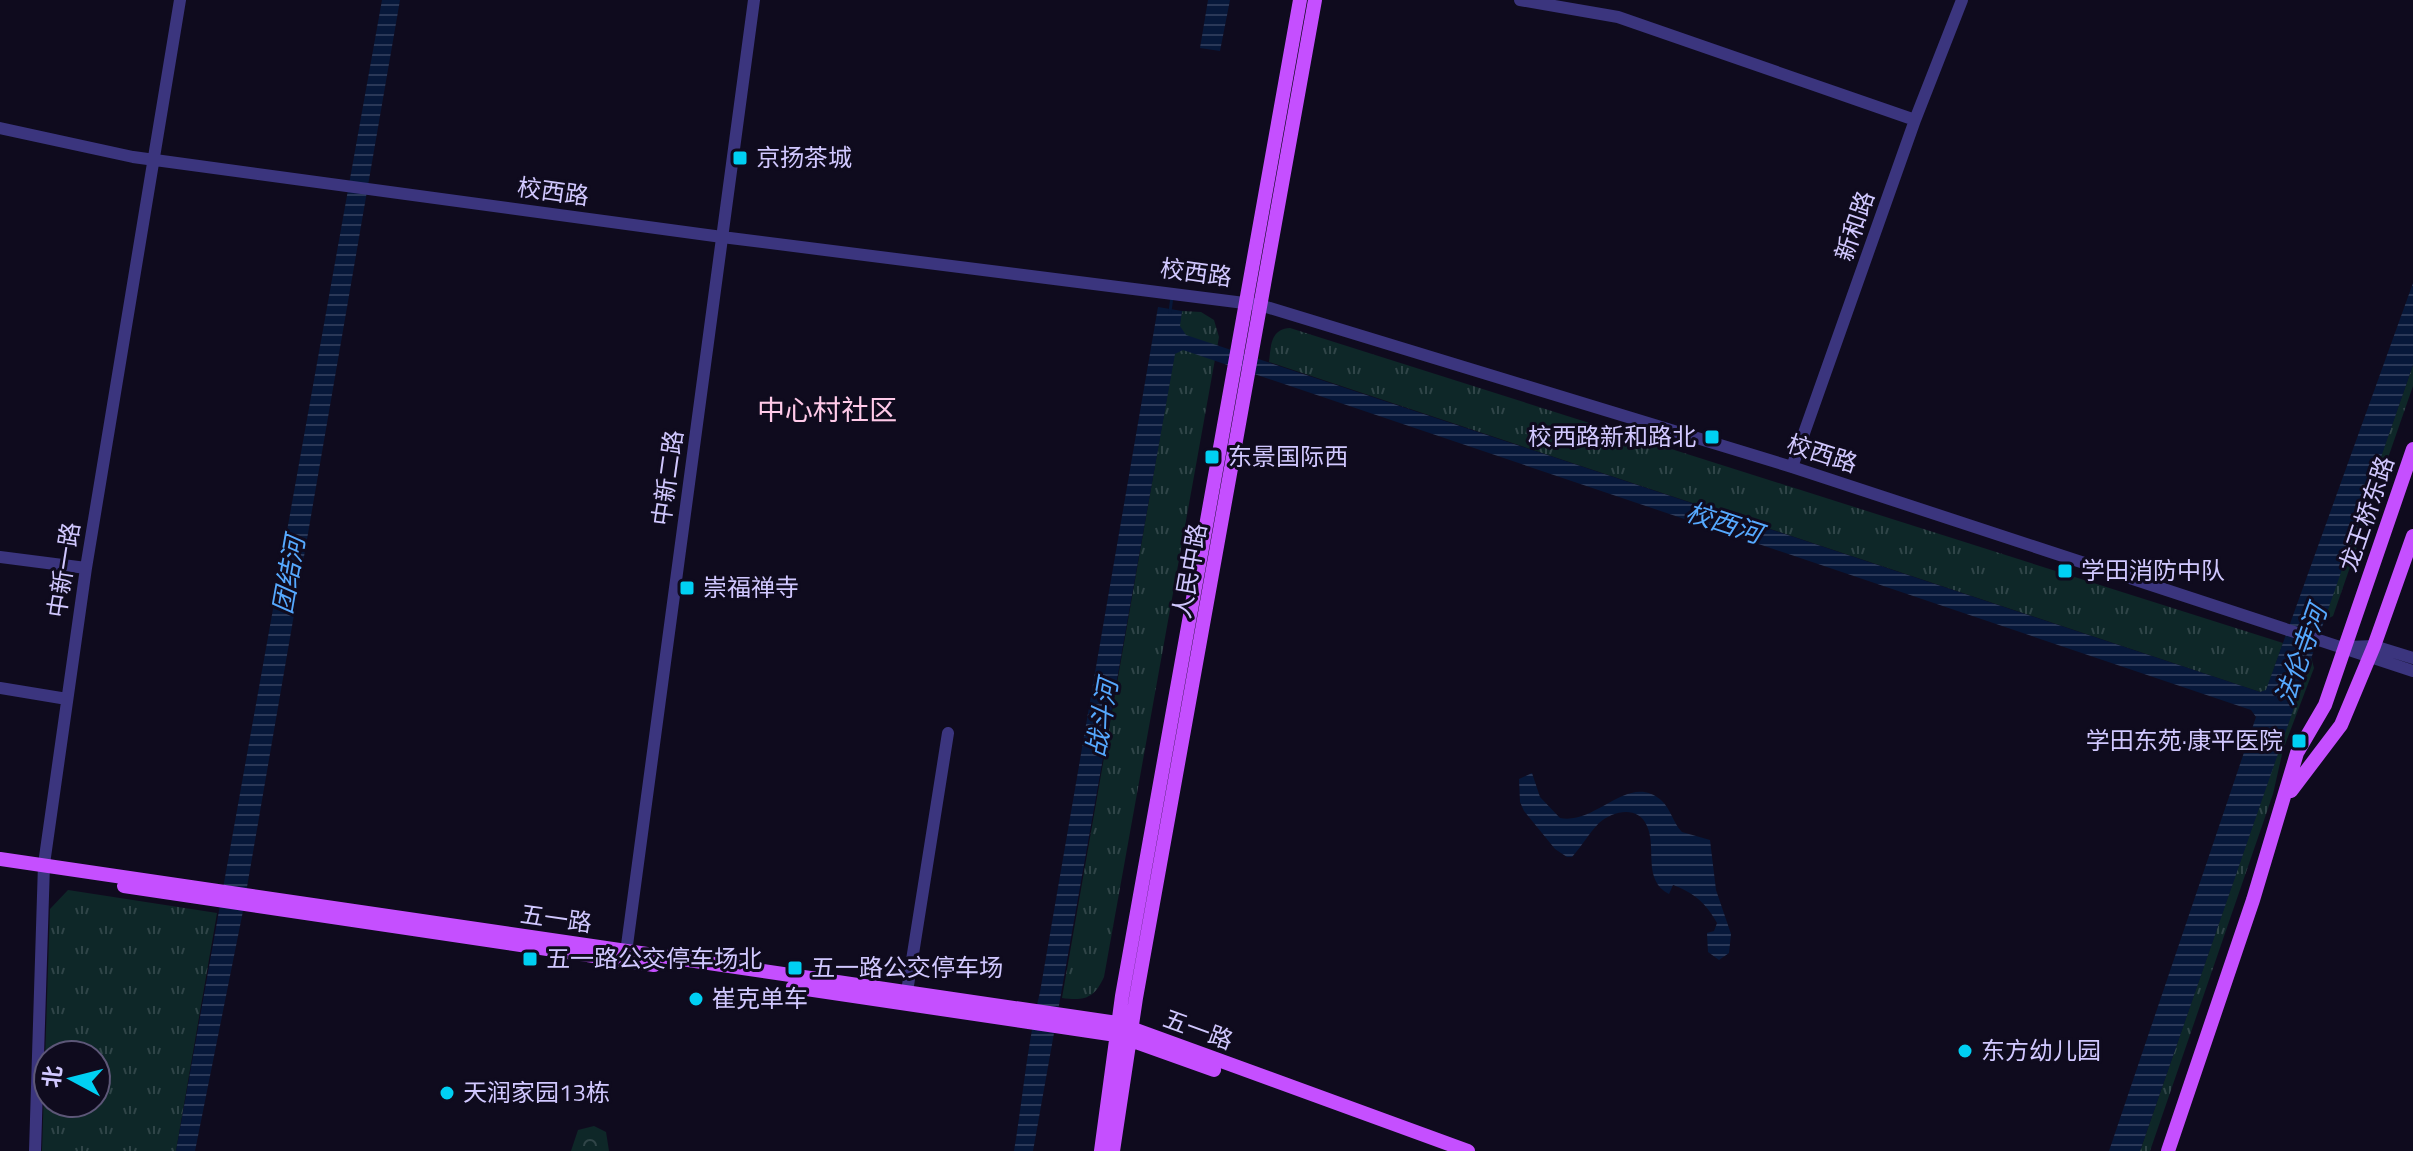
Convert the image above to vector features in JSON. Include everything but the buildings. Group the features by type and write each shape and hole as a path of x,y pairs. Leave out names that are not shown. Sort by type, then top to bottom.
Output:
{"main road":[{"name":"人民中路","path":"1101,1151 1242,375 1300,0"},
{"name":"人民中路","path":"1253,304 1315,0"},
{"name":"龙王桥东路","path":"2168,1151 2279,817 2297,753 2325,705 2413,449"},
{"name":"龙王桥东路","path":"2279,817 2295,782 2341,725 2413,536"},
{"name":"五一路","path":"0,859 44,869 1123,1031 1468,1151"},
{"name":"五一路","path":"0,867 44,869"},
{"name":"五一路","path":"625,956 905,1004 1032,1015"},
{"name":"人民中路","path":"1113,1151 1123,1031"},
{"name":"五一路","path":"1123,1031 1445,1151"}],"street":[{"name":"中新一路","path":"35,1151 44,869 86,568 180,0"},
{"name":"中新二路","path":"625,956 754,0"},
{"path":"1520,0 1618,17 1915,120"},
{"name":"新和路","path":"1792,467 1915,120 1962,0"},
{"name":"校西路","path":"0,128 154,159 722,237 1253,304 1792,467 2345,647 2413,658"},
{"path":"0,557 86,568"},
{"name":"校西路","path":"2371,652 2413,671"},
{"path":"0,688 67,699"},
{"path":"905,1004 948,733"}],"green space":[{"path":"1182,311 1201,312 1214,320 1219,337 1104,977 1088,997 1062,998"},
{"path":"1290,328 2283,643 2266,691 2260,692 1269,362 1275,335"},
{"path":"2413,365 2413,386 2333,616 2323,621"},
{"path":"2311,657 2314,668 2283,750 2273,794 2150,1151 2140,1151"},
{"path":"68,890 217,913 176,1151 42,1151 43,1119 112,1119 112,1039 46,1039 50,909"},
{"path":"594,1126 606,1132 609,1151 571,1151 578,1130"}],"water":[{"name":"团结河","path":"382,0 400,0 242,916 195,1151 176,1151"},
{"path":"1208,0 1230,0 1220,51 1200,48"},
{"path":"2413,283 2413,365 2140,1151 2109,1151 2256,717 2251,710 1183,350 1175,354 1033,1151 1014,1151 1032,1031 1158,307 1182,311 1180,326 1186,335 2260,692 2266,690"},
{"path":"1532,773 1540,797 1560,818 1587,814 1624,795 1649,793 1661,800 1682,832 1710,840 1716,890 1731,934 1729,953 1719,960 1708,952 1707,933 1714,931 1717,923 1704,904 1673,885 1669,894 1656,881 1650,835 1643,819 1625,812 1611,815 1599,823 1572,857 1567,857 1555,849 1520,802 1519,779"}],"waterway":[{"name":"战斗河","path":"1170,312 1172,296"}],"place":[{"name":"京扬茶城","path":"740,158"},
{"name":"校西路新和路北","path":"1712,437"},
{"name":"东景国际西","path":"1212,457"},
{"name":"学田消防中队","path":"2065,571"},
{"name":"崇福禅寺","path":"687,588"},
{"name":"学田东苑·康平医院","path":"2299,741"},
{"name":"五一路公交停车场北","path":"530,959"},
{"name":"五一路公交停车场","path":"795,968"},
{"name":"崔克单车","path":"696,999"},
{"name":"东方幼儿园","path":"1965,1051"},
{"name":"天润家园13栋","path":"447,1093"}],"district":[{"name":"中心村社区","path":"827,410"}],"water label":[{"name":"校西河","path":"1724,523"},
{"name":"法伦寺河","path":"2301,655"}]}
